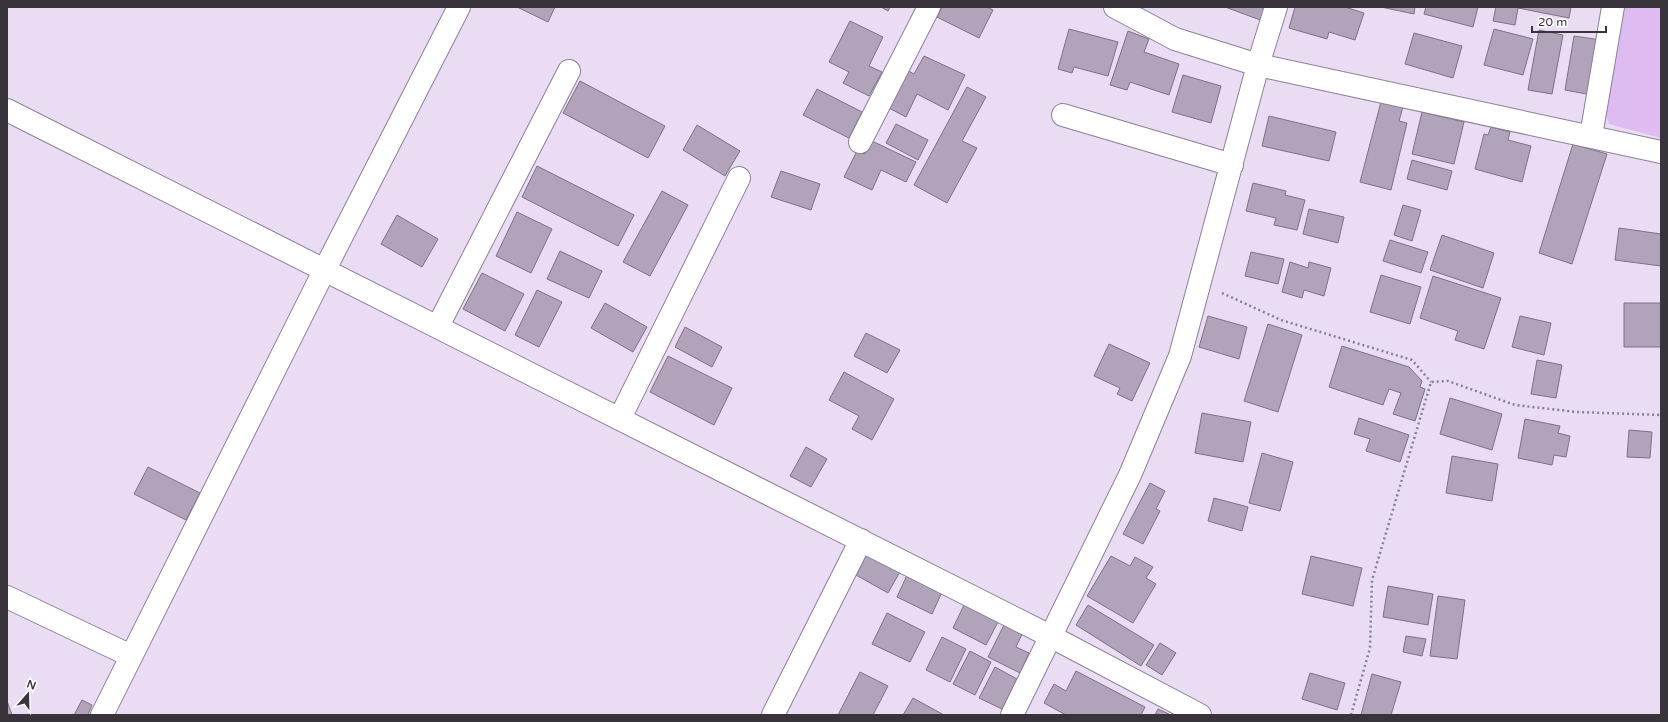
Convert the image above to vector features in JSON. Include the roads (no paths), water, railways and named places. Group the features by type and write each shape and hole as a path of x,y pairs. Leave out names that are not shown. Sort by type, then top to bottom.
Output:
{"street":[{"path":"102,715 325,269 459,7"},
{"path":"860,142 928,7"},
{"path":"1115,7 1175,38 1258,65 1661,152"},
{"path":"1012,715 1052,637 1130,476 1180,356 1258,65 1276,7"},
{"path":"1591,136 1613,7"},
{"path":"438,326 568,71"},
{"path":"7,110 862,540 1052,637 1200,715"},
{"path":"1063,116 1232,165"},
{"path":"620,418 739,178"},
{"path":"774,715 862,540"},
{"path":"7,597 131,656"}]}
